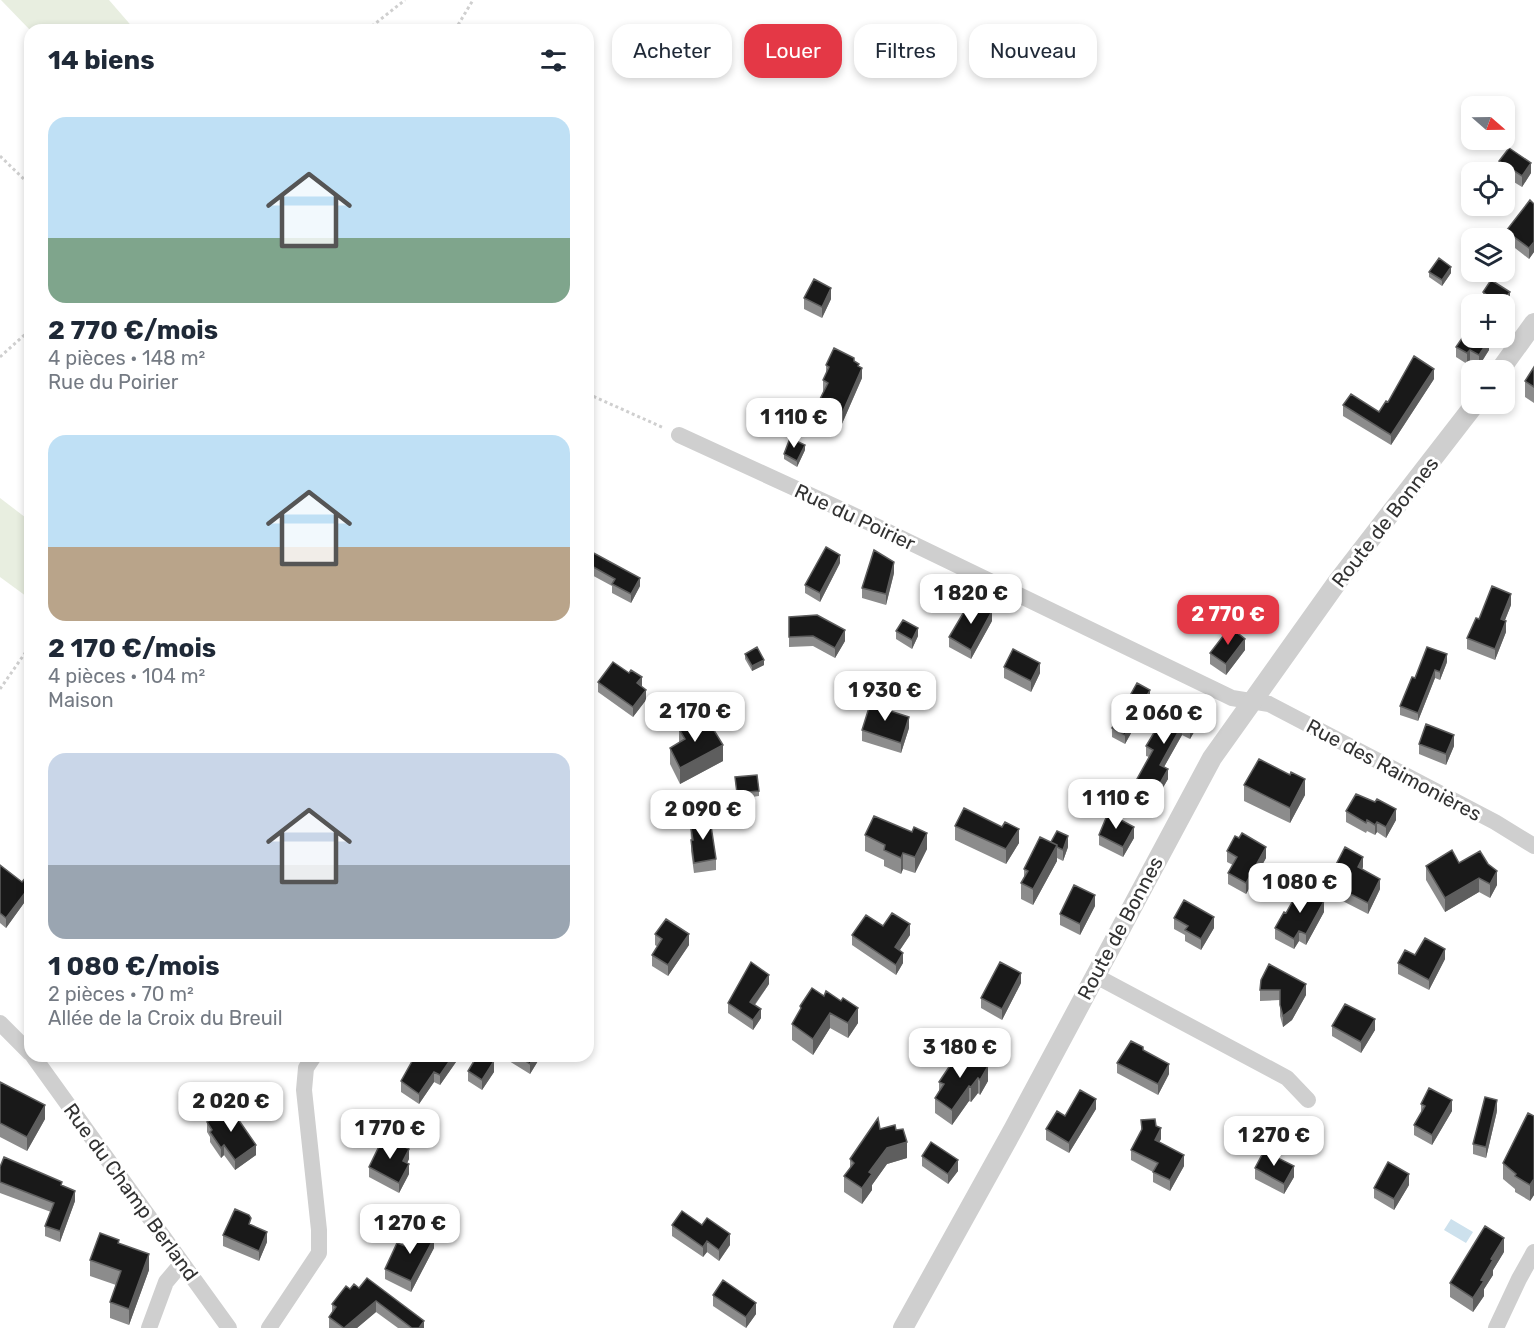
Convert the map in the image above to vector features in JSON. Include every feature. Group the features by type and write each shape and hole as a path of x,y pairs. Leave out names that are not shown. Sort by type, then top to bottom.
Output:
{"street":[{"path":"1507,360 1534,323"},
{"name":"Route de Bonnes","path":"903,1328 1014,1128 1212,758 1338,581 1468,414"},
{"name":"Rue du Poirier","path":"679,435 849,513 1232,698 1251,702"},
{"name":"Rue des Raimonières","path":"1251,702 1269,704 1495,822 1534,846"},
{"path":"1094,975 1287,1078 1308,1100"},
{"name":"Rue du Champ Berland","path":"0,1023 24,1046"},
{"name":"Rue du Champ Berland","path":"38,1062 229,1328"},
{"path":"269,1328 319,1253 319,1230 304,1090 306,1068 310,1062"},
{"path":"1496,1328 1534,1252"},
{"path":"149,1328 166,1282 182,1263"}],"path":[{"path":"375,24 405,0"},
{"path":"459,24 473,0"},
{"path":"0,156 24,179"},
{"path":"0,357 24,335"},
{"path":"594,397 679,435"},
{"path":"0,689 24,655"}],"shaded area":[{"path":"1,0 109,0 130,24 24,24"},
{"path":"0,498 24,516 24,595 0,577"}],"water":[{"path":"1451,1219 1473,1232 1466,1243 1444,1230"}],"building":[{"path":"1507,150 1512,150 1531,163 1522,176 1515,171 1515,162 1499,161"},
{"path":"1530,200 1534,204 1534,242 1529,248 1515,238 1515,228 1508,228"},
{"path":"1439,258 1451,267 1442,280 1429,272"},
{"path":"814,279 831,288 822,307 804,298"},
{"path":"1490,282 1494,282 1510,292 1508,294 1486,294 1483,292"},
{"path":"1461,340 1461,348 1484,348 1479,355 1470,350 1467,353 1456,347"},
{"path":"834,348 854,358 858,366 862,368 841,416 832,412 826,423 812,415 828,383 823,380 829,367 826,365"},
{"path":"1414,356 1434,369 1391,435 1343,405 1351,394 1379,412 1386,401 1388,402"},
{"path":"1534,367 1534,387 1525,381"},
{"path":"790,438 805,445 797,461 784,454"},
{"path":"826,547 840,555 820,593 805,585"},
{"path":"874,550 894,562 886,594 862,588"},
{"path":"594,553 640,578 631,594 612,584 615,579 594,567"},
{"path":"1492,586 1511,594 1501,619 1506,621 1495,649 1467,638 1476,618 1479,619"},
{"path":"971,600 992,611 971,650 949,637"},
{"path":"817,615 845,630 835,648 813,636 789,637 789,617"},
{"path":"903,620 918,628 912,640 896,631"},
{"path":"1230,627 1245,639 1226,664 1210,653"},
{"path":"757,647 764,660 752,666 745,654"},
{"path":"1427,647 1447,654 1440,672 1435,670 1418,713 1400,706 1412,677 1415,678"},
{"path":"1013,649 1040,663 1031,681 1004,667"},
{"path":"613,662 629,673 631,670 642,677 637,683 646,690 633,707 598,682"},
{"path":"1137,683 1150,690 1125,735 1112,728"},
{"path":"1176,696 1201,711 1190,730 1182,725 1160,765 1168,769 1151,799 1132,788 1153,750 1146,746"},
{"path":"872,698 886,702 884,709 909,717 901,743 862,730"},
{"path":"701,717 708,729 712,727 723,745 680,768 670,748 685,739 679,729"},
{"path":"1426,724 1454,735 1446,754 1419,744"},
{"path":"1259,759 1290,775 1291,772 1305,779 1290,808 1244,785"},
{"path":"757,775 759,791 737,793 735,777"},
{"path":"1356,794 1375,802 1377,799 1396,809 1386,827 1377,822 1375,825 1367,820 1366,823 1346,811"},
{"path":"964,808 1002,827 1005,822 1019,829 1006,849 955,826"},
{"path":"1108,813 1134,827 1123,847 1099,835"},
{"path":"874,816 912,832 914,827 927,833 915,857 903,853 901,858 884,850 885,845 865,835"},
{"path":"710,819 716,859 694,863 690,822"},
{"path":"1057,831 1068,836 1063,850 1051,842"},
{"path":"1242,833 1266,847 1246,883 1228,873 1237,857 1227,851 1235,836 1239,838"},
{"path":"1040,837 1057,845 1033,889 1021,883 1028,871 1024,869"},
{"path":"1345,847 1363,857 1358,867 1380,879 1368,903 1327,882"},
{"path":"1452,850 1459,863 1480,851 1488,864 1497,871 1490,884 1479,878 1445,898 1426,866"},
{"path":"0,865 22,882 24,880 24,894 6,918 0,913"},
{"path":"1074,885 1095,895 1080,924 1060,914"},
{"path":"1300,888 1324,901 1306,934 1299,931 1294,939 1275,928"},
{"path":"1184,900 1214,917 1201,939 1185,930 1188,926 1174,918"},
{"path":"892,913 910,924 895,947 903,953 896,965 852,935 866,915 883,926"},
{"path":"666,919 689,934 668,965 652,955 662,939 655,934"},
{"path":"1425,938 1445,949 1429,980 1398,963 1405,950 1415,955"},
{"path":"751,962 769,975 750,1002 761,1009 753,1020 728,1003"},
{"path":"1000,962 1021,973 1002,1009 981,998"},
{"path":"1269,964 1306,984 1292,1009 1283,1016 1280,990 1260,990 1261,980"},
{"path":"812,988 824,996 826,991 841,1001 843,998 858,1008 848,1023 830,1013 813,1039 792,1024"},
{"path":"1345,1004 1375,1019 1361,1042 1332,1026"},
{"path":"1131,1041 1169,1064 1158,1084 1117,1063"},
{"path":"965,1052 988,1066 980,1080 978,1078 971,1087 969,1086 952,1110 935,1098 944,1084 939,1082 953,1061 957,1063"},
{"path":"412,1062 449,1062 440,1075 434,1072 419,1094 401,1081"},
{"path":"473,1062 493,1062 482,1080 468,1071"},
{"path":"0,1082 45,1105 27,1137 0,1123"},
{"path":"1429,1088 1452,1100 1432,1135 1414,1125 1425,1106 1421,1104"},
{"path":"1080,1090 1096,1099 1069,1143 1046,1129 1057,1111 1065,1116"},
{"path":"1485,1097 1497,1100 1486,1147 1473,1144"},
{"path":"229,1106 256,1145 235,1160 224,1145 221,1148 210,1132 212,1130 207,1122"},
{"path":"1528,1113 1534,1116 1534,1179 1530,1185 1515,1176 1516,1174 1503,1163"},
{"path":"878,1118 880,1129 895,1125 896,1130 903,1129 907,1142 887,1148 869,1172 872,1174 862,1188 844,1176 854,1163 850,1159"},
{"path":"1155,1119 1156,1126 1161,1128 1155,1140 1184,1155 1170,1180 1153,1172 1158,1163 1131,1150 1142,1129 1141,1120"},
{"path":"384,1136 409,1149 403,1161 409,1164 399,1183 369,1167"},
{"path":"931,1142 958,1160 948,1174 922,1156"},
{"path":"1264,1151 1294,1166 1284,1184 1255,1168"},
{"path":"4,1157 62,1182 61,1185 75,1191 60,1231 45,1226 54,1203 0,1182 0,1167"},
{"path":"1388,1162 1409,1174 1394,1199 1374,1188"},
{"path":"235,1209 249,1215 251,1218 249,1224 267,1232 259,1251 223,1235"},
{"path":"682,1211 702,1225 707,1218 730,1234 719,1250 707,1241 703,1247 672,1225"},
{"path":"1485,1226 1504,1238 1481,1280 1484,1281 1473,1298 1450,1283"},
{"path":"414,1228 434,1238 411,1281 385,1269 397,1243 405,1246"},
{"path":"100,1233 119,1240 118,1243 149,1254 129,1309 110,1302 121,1271 90,1260"},
{"path":"367,1278 424,1321 419,1328 412,1328 376,1301 344,1328 329,1317 336,1307 332,1304 346,1286 350,1289 354,1284 359,1288"},
{"path":"723,1280 756,1303 746,1317 713,1295"}]}
